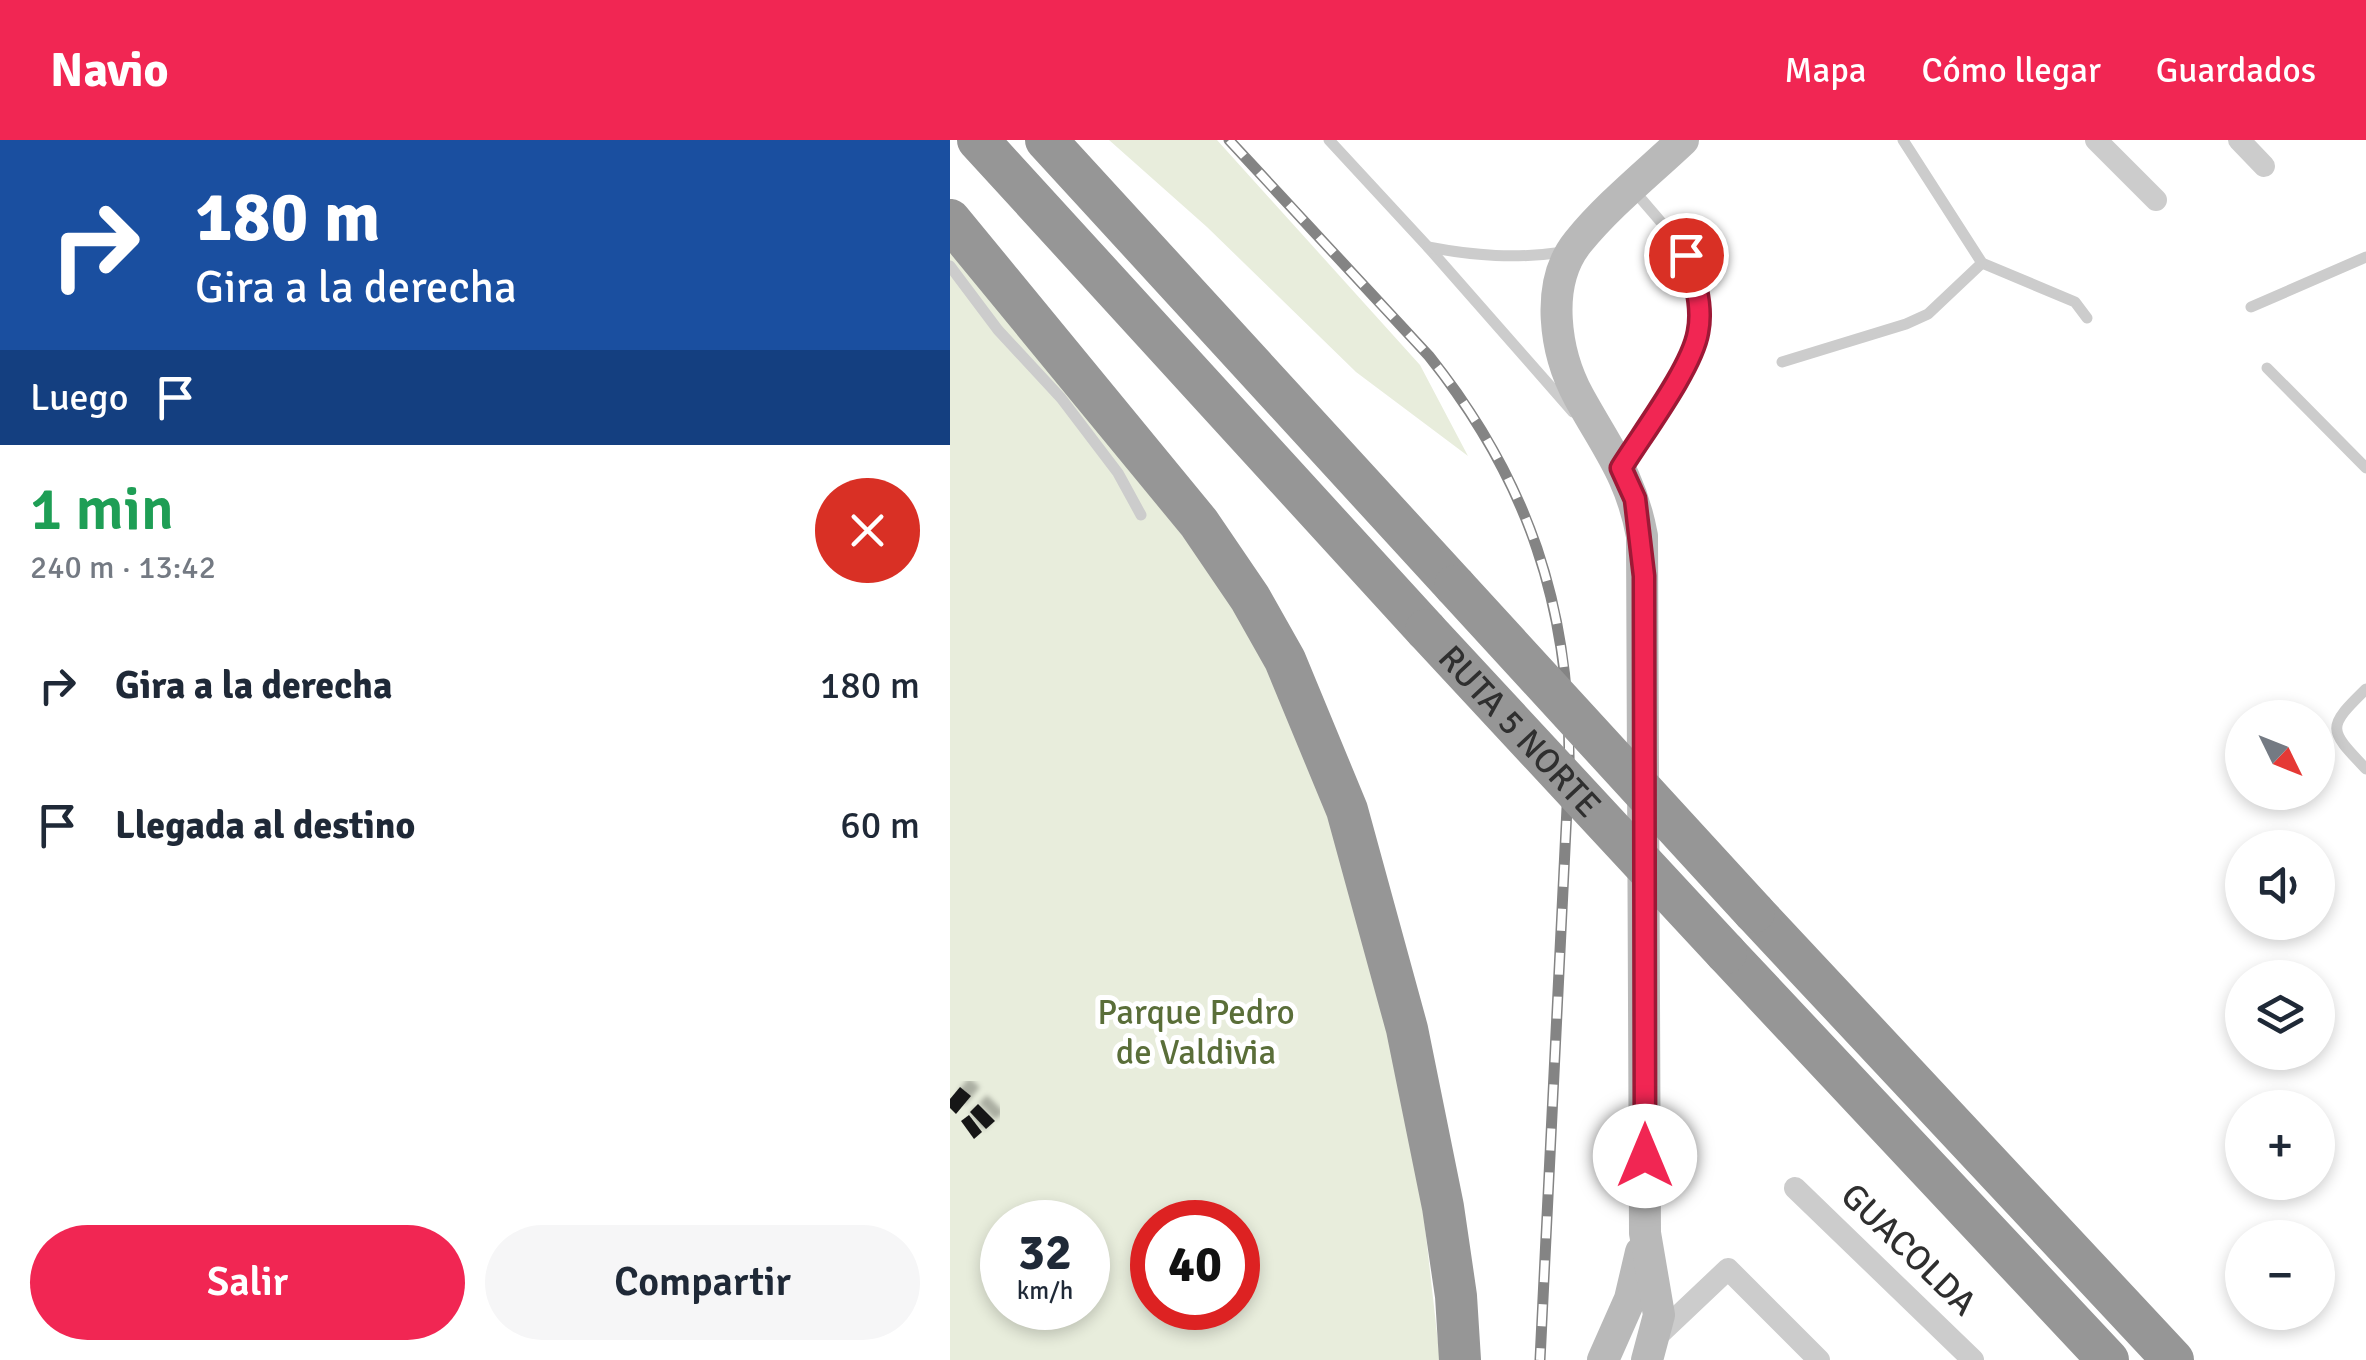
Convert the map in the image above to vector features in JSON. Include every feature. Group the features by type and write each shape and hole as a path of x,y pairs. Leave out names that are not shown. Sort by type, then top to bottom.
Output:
{"highway":[{"name":"RUTA 5 NORTE","path":"978,140 1426,630 2108,1360"},
{"name":"RUTA 5 NORTE","path":"1046,140 1754,912 2173,1360"},
{"path":"950,220 1199,523 1250,598 1284,660 1347,810 1410,1042 1456,1296 1460,1360"}],"street":[{"path":"1649,1351 1659,1315 1645,1233 1644,576 1635,499 1577,393 1562,354 1558,292 1573,251 1632,187 1684,140"},
{"path":"2096,140 2156,200"},
{"path":"2239,140 2264,166"},
{"name":"GUACOLDA","path":"1796,1188 1973,1360"},
{"path":"1603,1360 1630,1299 1645,1233"},
{"path":"1649,1351 1728,1269 1819,1360"}],"lane":[{"path":"1329,140 1621,468 1687,362 1698,332 1696,282 1686,255 1632,187"},
{"path":"1903,140 1982,262 2075,302 2087,318"},
{"path":"1428,247 1522,258 1573,251"},
{"path":"2251,307 2366,258"},
{"path":"1782,362 1928,314 1982,262"},
{"path":"950,266 998,330 1061,398 1118,473 1141,515"},
{"path":"2268,368 2366,468"},
{"path":"2366,689 2341,713 2336,727 2340,740 2366,769"}],"green space":[{"path":"1109,140 1217,140 1420,365 1468,456 1356,372 1207,227"},
{"name":"Parque Pedro de Valdivia","path":"950,245 1234,600 1340,816 1394,1041 1423,1209 1440,1360 950,1360"}],"building":[{"path":"960,1087 971,1096 956,1114 950,1108 950,1099"},
{"path":"978,1104 995,1121 986,1129 970,1112"},
{"path":"969,1115 982,1132 974,1139 961,1121"}],"railway":[{"path":"1229,140 1429,356 1464,403 1517,499 1552,600 1568,709 1569,767 1540,1360"}],"route":[{"path":"1645,1156 1644,576 1635,499 1621,468 1687,362 1698,332 1696,282 1686,255"}]}
